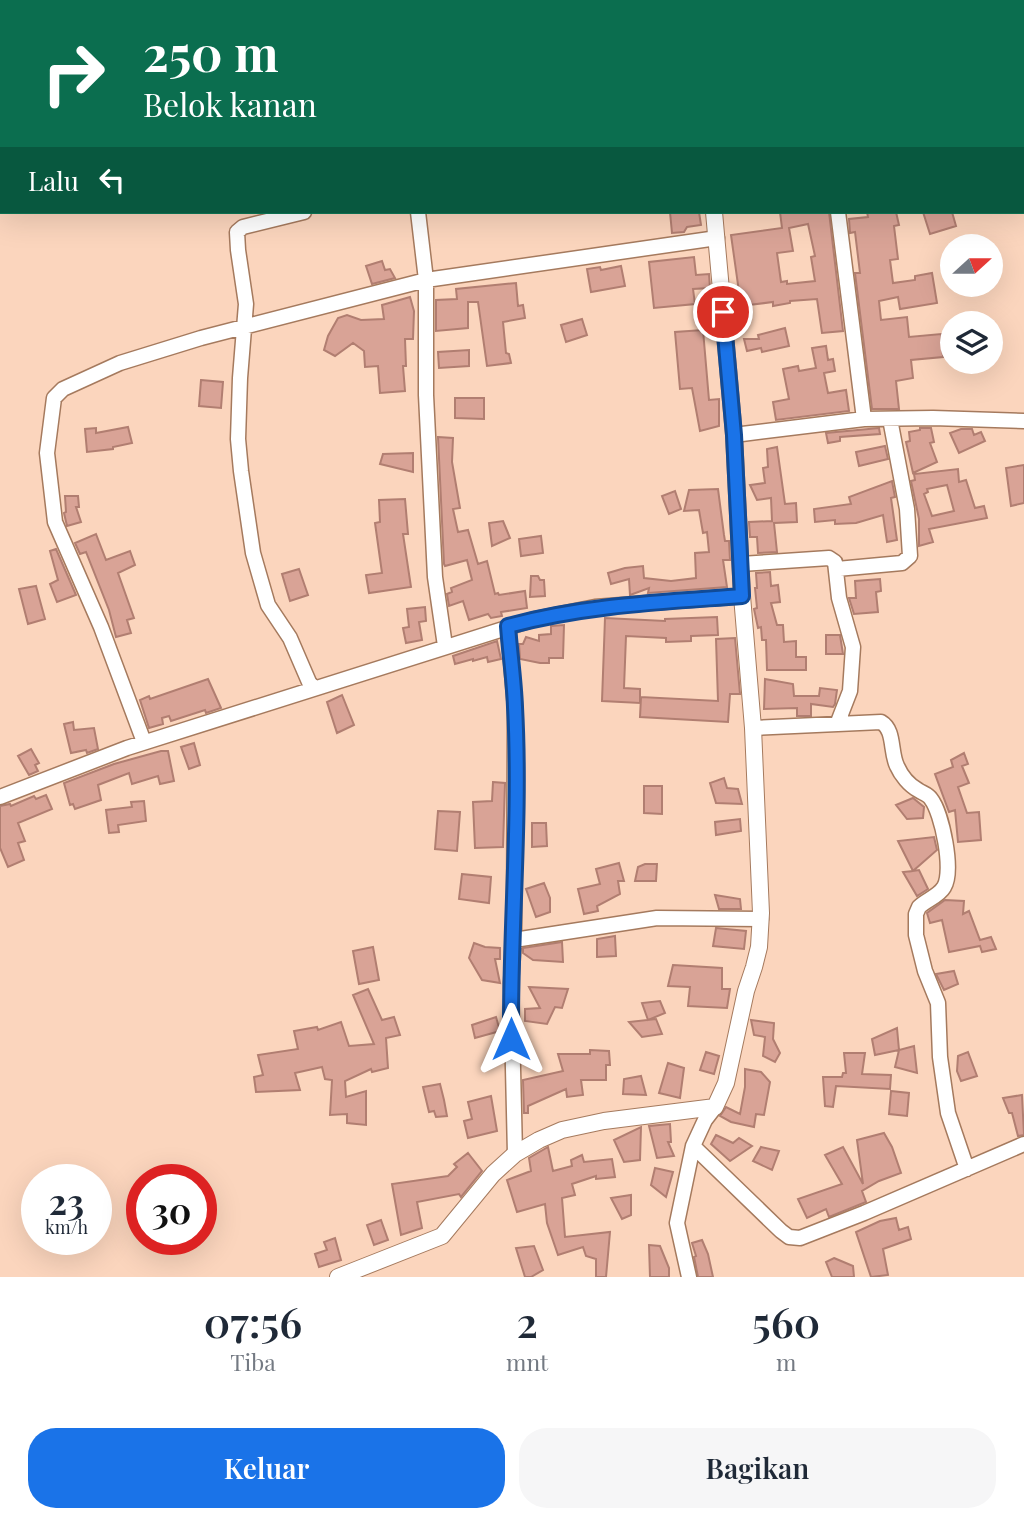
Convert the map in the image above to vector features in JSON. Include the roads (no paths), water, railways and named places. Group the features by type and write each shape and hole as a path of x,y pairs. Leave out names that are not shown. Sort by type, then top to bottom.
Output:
{"street":[{"path":"296,214 243,227 237,232 246,304 238,439 253,553 268,605 290,638 313,687"},
{"path":"418,214 426,280 426,395 433,551 444,646"},
{"path":"689,1277 677,1223 693,1146 726,1083 746,991 754,967 761,919 760,852 734,435 714,214"},
{"path":"838,214 864,419"},
{"path":"144,742 101,627 55,522 47,453 54,398 63,389 120,363 201,338 426,280 717,238"},
{"path":"734,435 864,419 1024,421"},
{"path":"837,569 902,562 910,556 907,509 890,419"},
{"path":"741,564 829,558 835,562 839,598 853,647 850,691 838,722"},
{"path":"0,797 144,742 508,626 595,607 742,596"},
{"path":"508,626 515,707 511,1025 516,1154"},
{"path":"753,728 876,720 887,725 896,764 901,773 911,785 932,799 946,844 948,871 944,888 919,907 915,926 919,951 937,1003 940,1056 948,1113 967,1169"},
{"path":"514,940 657,918 761,919"},
{"path":"338,1277 442,1236 493,1174 538,1140 562,1130 604,1121 715,1107"},
{"path":"693,1146 789,1237 800,1238 1024,1144"}]}
